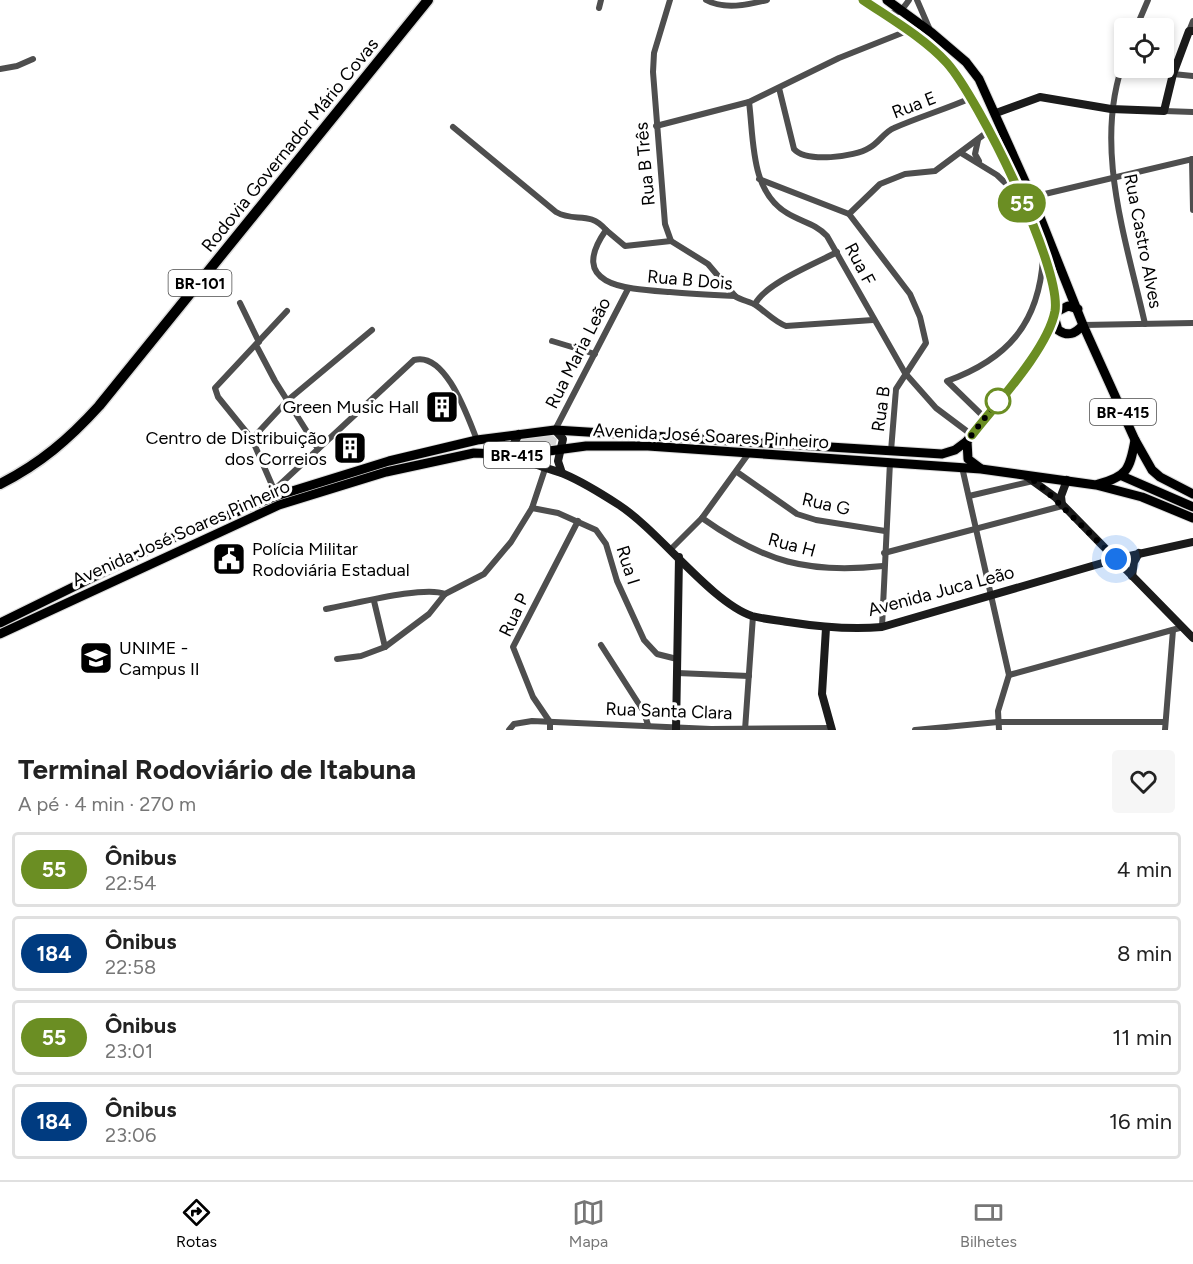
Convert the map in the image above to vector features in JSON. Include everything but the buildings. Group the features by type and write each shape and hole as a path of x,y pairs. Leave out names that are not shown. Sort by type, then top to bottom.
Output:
{"highway":[{"name":"Rodovia Governador Mário Covas","path":"0,484 48,457 72,437 428,0"}],"main road":[{"path":"863,0 945,61 972,98 990,130 1043,252 1055,287 1054,314 1058,330 1066,334 1076,333 1083,325"},
{"path":"887,0 932,33 966,62 979,79 1032,197 1077,309"},
{"path":"1174,72 1191,31"},
{"path":"996,113 1040,97 1111,109 1164,111 1172,78"},
{"path":"1054,314 1068,306 1077,309"},
{"name":"BR-415","path":"1077,309 1135,440 1152,470 1182,490 1193,494"},
{"name":"BR-415","path":"969,438 1033,356 1047,333 1054,314"},
{"path":"555,430 563,439 558,451 558,466 562,473"},
{"name":"Avenida José Soares Pinheiro","path":"0,623 179,535 275,493 389,461 477,440 555,430 942,454 955,450 969,438"},
{"path":"519,434 512,447 519,455"},
{"path":"969,438 968,459 981,469"},
{"path":"1095,485 1122,476 1128,467 1135,440"},
{"name":"Avenida José Soares Pinheiro","path":"0,634 279,504 386,472 474,453 519,455 586,446 648,446 962,467 1029,478 1067,480 1095,485"},
{"name":"Avenida Juca Leão","path":"519,455 545,469 562,473 619,505 731,604 753,616 826,628 848,630 882,627 1116,559 1193,542"},
{"path":"1122,476 1193,507"},
{"path":"1029,478 1046,489 1193,638"},
{"path":"1062,506 1061,496 1067,480"},
{"name":"BR-415","path":"1095,485 1142,497 1193,518"},
{"path":"1132,576 1134,562 1139,553"},
{"path":"676,729 679,557"},
{"path":"826,628 822,694 831,729"}],"street":[{"path":"599,8 601,0"},
{"name":"Rua B Três","path":"670,0 654,52 656,126 665,225 671,241"},
{"path":"706,0 715,5 726,6 767,0"},
{"path":"881,12 894,15 902,10 909,0"},
{"path":"916,0 932,33"},
{"path":"1140,18 1148,0"},
{"path":"1191,31 1193,21"},
{"path":"656,126 749,102 839,58 907,31"},
{"path":"0,69 17,66 33,59"},
{"path":"1174,74 1193,76"},
{"name":"Rua Castro Alves","path":"1118,78 1111,109 1114,177 1145,324"},
{"name":"Rua E","path":"779,88 794,149 808,156 844,156 857,153 869,148 893,128 972,98"},
{"name":"Rua F","path":"749,102 759,179 764,191 786,213 819,228 837,252 873,320 905,373 936,408 969,438"},
{"path":"1164,111 1193,112"},
{"path":"453,127 556,212 570,217 590,217 625,246 671,241 708,264 735,296"},
{"path":"759,179 849,214 880,184 904,174 935,171 990,130"},
{"path":"978,139 975,154 980,163"},
{"path":"961,153 980,163 1019,195"},
{"path":"1032,197 1193,159 1193,210"},
{"name":"Rua B","path":"849,214 905,287 920,317 926,345 896,389 891,451"},
{"name":"Rua B Dois","path":"606,230 596,245 593,256 596,270 606,282 628,289 735,296 744,302 755,304 786,326 873,320"},
{"path":"755,304 759,297 778,284 837,252"},
{"path":"985,418 947,381 991,361 1029,321 1042,284 1043,252"},
{"name":"Rua Maria Leão","path":"555,430 628,289"},
{"path":"240,303 288,400 318,449"},
{"path":"287,311 215,388 218,397 252,440 275,493 318,449 414,360 420,358 430,361 454,386 477,440"},
{"path":"1083,325 1193,323"},
{"path":"252,440 288,400 372,330"},
{"path":"552,342 595,354"},
{"path":"671,549 702,518 749,453"},
{"path":"882,627 883,566 890,462"},
{"path":"962,467 1009,675 998,711 999,730"},
{"path":"337,659 361,656 385,647 429,614 445,594 474,581 492,567 532,508 545,469"},
{"name":"Rua G","path":"737,472 797,514 816,520 885,531"},
{"name":"Avenida José Soares Pinheiro","path":"969,496 1029,478"},
{"path":"884,553 1062,506"},
{"name":"Rua I","path":"532,508 558,513 596,530 606,544 616,581 644,640 657,654 677,659"},
{"name":"Rua H","path":"702,518 747,548 795,563 842,570 883,566"},
{"name":"Rua P","path":"550,722 533,697 513,647 578,521"},
{"path":"326,609 406,594 437,591 445,594"},
{"path":"374,601 385,647"},
{"path":"745,729 753,616"},
{"path":"1009,675 1183,627"},
{"path":"1165,730 1173,630"},
{"path":"601,645 644,712 648,725"},
{"name":"Rua Santa Clara","path":"677,673 749,676"},
{"name":"Rua Santa Clara","path":"509,730 514,724 521,722 631,728 648,725 711,730 831,729"},
{"path":"550,722 550,730"},
{"path":"915,730 998,722 1165,722"}],"shaded area":[{"path":"551,434 557,439 555,448 516,446 519,439"}],"bus line":[{"name":"55","path":"863,0 945,61 972,98 990,130 1019,195 1055,287 1054,313 1047,333 1033,356 972,435"}],"place":[{"name":"Green Music Hall","path":"442,407"},
{"name":"Centro de Distribuição dos Correios","path":"350,448"},
{"name":"Polícia Militar Rodoviária Estadual","path":"229,559"},
{"name":"UNIME - Campus II","path":"96,658"}],"route":[{"path":"998,401 967,441 968,459 981,469 1025,475 1039,484 1055,497 1116,559"}]}
